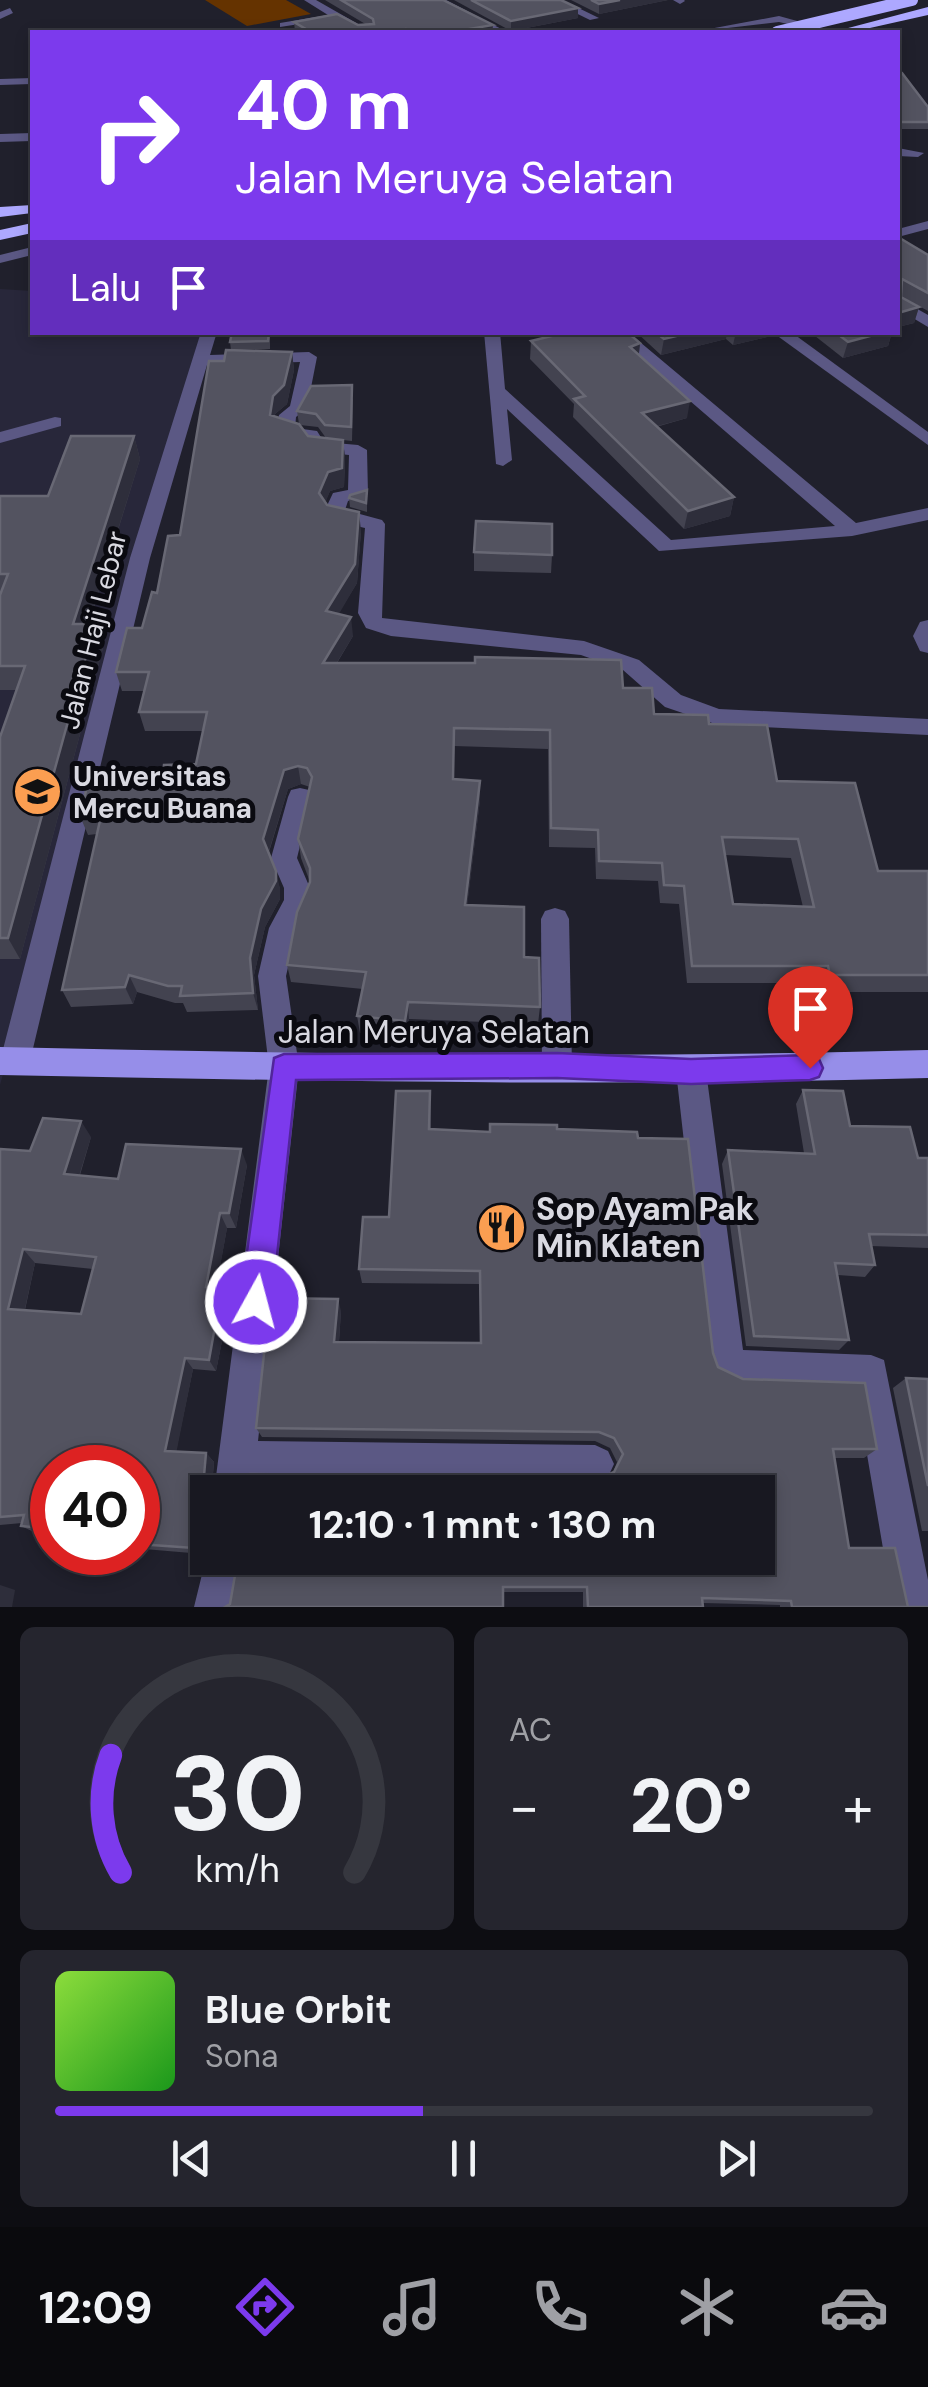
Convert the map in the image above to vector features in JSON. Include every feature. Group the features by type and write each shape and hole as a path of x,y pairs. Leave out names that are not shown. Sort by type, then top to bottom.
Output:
{"highway":[{"path":"785,30 912,0"},
{"path":"847,30 928,14"},
{"path":"0,214 30,215"},
{"path":"0,236 30,216"}],"main road":[{"name":"Jalan Meruya Selatan","path":"7,1061 284,1067 557,1066 691,1071 928,1064"}],"street":[{"path":"309,0 363,30"},
{"path":"438,0 498,30"},
{"path":"554,0 594,18"},
{"path":"284,25 336,15"},
{"path":"710,30 779,19 827,30"},
{"path":"0,82 30,82"},
{"path":"0,138 30,137"},
{"path":"900,152 918,153"},
{"path":"900,233 925,228"},
{"path":"0,260 30,252"},
{"path":"900,304 928,322"},
{"name":"Jalan Haji Lebar","path":"7,1061 140,558 208,335"},
{"path":"492,335 503,460"},
{"path":"622,335 852,530"},
{"path":"784,335 928,440"},
{"path":"199,360 309,357 298,408 288,415 285,432 311,435 317,447 358,450 358,494 340,498 335,510 337,516 375,524 369,614 374,623 584,648 630,665 673,700 718,717 928,727"},
{"path":"496,390 666,547 852,530 928,514"},
{"path":"928,627 924,636 928,646"},
{"path":"235,1475 284,1067 272,976 283,928 297,900 297,888 284,858 300,797"},
{"path":"555,919 557,1066"},
{"path":"691,1071 728,1364 734,1368 871,1374 913,1607"},
{"path":"265,1475 595,1464"},
{"path":"214,1607 221,1575"}],"shaded area":[{"path":"205,0 286,0 311,14 247,26"},
{"name":"Universitas Mercu Buana","path":"0,289 30,291 30,335 208,335 0,1085"}],"building":[{"path":"341,0 443,0 493,25 464,30 308,30 294,22 337,14 358,25 374,24 373,19"},
{"path":"471,0 561,0 578,8 511,21"},
{"path":"900,73 928,107 928,122 900,122"},
{"path":"900,238 928,255 928,293 902,279 901,297 919,307 900,312"},
{"path":"231,335 269,335 268,341 230,342"},
{"path":"556,335 631,335 640,343 630,347 690,401 642,413 734,497 688,511 574,399 585,396 531,341"},
{"path":"839,335 874,335 848,342"},
{"path":"226,350 292,352 284,385 273,396 270,415 299,424 308,436 343,440 342,468 328,472 319,493 327,505 359,512 355,564 326,611 351,617 323,663 475,663 475,657 621,660 623,688 652,688 654,714 708,715 709,724 767,725 777,781 855,783 878,871 928,871 928,975 830,975 828,966 692,966 684,886 664,885 662,863 599,861 598,830 551,828 550,730 454,728 453,779 480,781 465,905 524,907 524,957 539,958 540,1007 408,1002 405,1021 357,1016 366,972 287,965 297,912 310,882 310,868 298,839 312,777 307,768 298,766 284,770 263,839 276,881 261,909 250,958 253,993 180,996 182,986 129,975 125,987 62,990 101,816 80,816 90,774 163,773 164,765 196,764 207,712 139,712 149,672 116,672 127,628 142,628 152,592 157,593 168,536 180,535 209,361 224,361","holes":["722,837 798,839 814,907 733,904"]},
{"path":"352,385 351,427 325,425 316,414 297,411 311,386"},
{"path":"71,436 134,436 73,624 95,624 8,938 0,938 0,737 25,666 0,666 0,595 8,574 0,574 0,496 48,496"},
{"path":"367,490 366,503 349,498 350,495"},
{"path":"476,521 552,524 552,555 474,552"},
{"path":"803,1090 843,1091 850,1126 910,1127 918,1158 928,1158 928,1235 869,1234 875,1265 835,1263 849,1340 754,1336 728,1150 815,1154"},
{"path":"396,1091 430,1091 429,1129 490,1132 490,1124 557,1125 557,1129 637,1132 638,1138 688,1139 713,1353 718,1367 743,1379 865,1383 877,1449 833,1449 849,1548 895,1548 908,1607 792,1607 791,1601 702,1598 703,1607 588,1607 587,1587 503,1587 503,1607 225,1607 230,1604 235,1575 775,1575 775,1475 608,1475 614,1472 623,1454 614,1438 599,1432 256,1428 270,1298 338,1299 334,1342 481,1343 480,1271 359,1269 363,1217 389,1217"},
{"path":"43,1118 81,1121 64,1174 118,1179 126,1144 241,1149 229,1213 220,1213 206,1287 222,1288 209,1360 185,1358 165,1451 206,1453 204,1475 190,1475 190,1548 160,1546 160,1445 30,1445 30,1527 21,1526 24,1515 0,1517 0,1149 30,1151","holes":["23,1249 96,1257 81,1314 8,1309"]},
{"path":"906,1378 928,1379 928,1486"}],"place":[{"name":"Universitas Mercu Buana","path":"38,792"},
{"name":"Sop Ayam Pak Min Klaten","path":"501,1227"}],"route":[{"path":"256,1302 284,1067 557,1066 691,1071 810,1068"}]}
